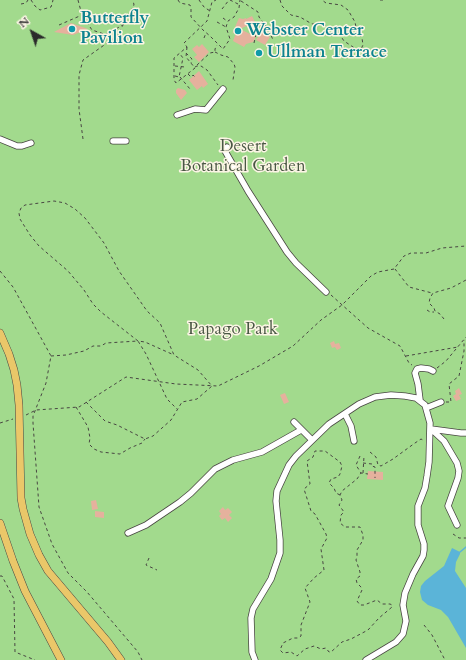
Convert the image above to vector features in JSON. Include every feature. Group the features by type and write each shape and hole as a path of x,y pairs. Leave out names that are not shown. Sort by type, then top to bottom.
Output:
{"main road":[{"path":"0,333 9,354 17,385 21,498 30,534 48,571 112,647 121,660"},
{"path":"0,523 25,591 62,660"}],"lane":[{"path":"177,115 195,109 207,112 221,88"},
{"path":"0,139 17,146 31,143"},
{"path":"113,141 126,141"},
{"path":"227,147 225,151 248,191 287,252 296,263 326,292"},
{"path":"366,660 396,642 403,634 406,621 403,605 405,593 423,556 424,544 418,525 418,506 425,488 431,429 426,408 420,400 415,373 417,369 421,368 429,368 433,371"},
{"path":"256,660 252,652 251,618 253,609 271,579 280,553 276,506 277,492 289,465 329,424 359,404 375,397 391,395 410,397 420,400"},
{"path":"426,408 441,402"},
{"path":"345,414 351,426 354,441"},
{"path":"294,422 312,440"},
{"path":"431,429 466,433"},
{"path":"431,429 444,441 457,463 459,471 458,478 448,506 457,525"},
{"path":"128,533 146,525 180,502 215,469 233,460 262,452 301,430"}],"path":[{"path":"22,4 26,3 28,0"},
{"path":"31,0 34,6 40,10 50,7 53,0"},
{"path":"78,0 82,15 92,30 104,34 112,33 124,24"},
{"path":"83,139 79,109 79,75 83,60 117,36 134,5 133,0"},
{"path":"178,0 180,3 188,4 191,8 191,17 223,49 230,38 226,27 228,22 236,15 240,0 258,12 259,17 269,30 273,40"},
{"path":"199,0 210,12"},
{"path":"195,68 186,57 187,47 184,43 207,20 212,2 216,0"},
{"path":"222,9 229,0 239,6 241,10"},
{"path":"280,0 282,6 291,15 300,17 312,24 323,23 332,31 340,35 344,41 356,49 361,49 363,45 362,38 357,32 355,22 348,10 341,5 326,3 322,0"},
{"path":"380,0 385,0"},
{"path":"59,25 82,15"},
{"path":"223,18 228,22"},
{"path":"217,22 223,27 226,27"},
{"path":"254,43 257,30 256,22"},
{"path":"204,38 206,33"},
{"path":"215,52 218,44"},
{"path":"187,47 174,58 174,80 176,83 195,68 210,53 215,52 228,57 234,64 233,80"},
{"path":"186,52 192,59 191,63"},
{"path":"179,54 183,58"},
{"path":"179,77 183,58"},
{"path":"174,66 185,67"},
{"path":"197,66 201,66 208,70 215,82 221,88"},
{"path":"188,73 191,77 193,75 196,78"},
{"path":"174,76 179,77 190,89"},
{"path":"174,355 160,323 147,311 119,271 104,243 76,208 65,203 54,201 25,205 21,208 19,213 20,219 35,241 68,272 101,312 138,341 146,354 167,399 178,410"},
{"path":"36,410 79,407 126,376 176,384 218,386 245,373 293,346 322,320 342,305 371,276 378,272 394,269 404,256 410,253 426,253 442,248 466,246"},
{"path":"394,269 409,286 433,293 451,288 466,280"},
{"path":"0,271 13,287 51,356 49,374 36,410 33,424 39,507 52,544 68,573 87,592 138,652 142,660"},
{"path":"326,292 368,328 400,346 409,363 417,369"},
{"path":"433,293 429,303 444,319"},
{"path":"426,310 430,312 435,311"},
{"path":"441,402 452,402 448,384 459,376 466,337"},
{"path":"433,371 446,361 465,341"},
{"path":"51,356 66,355 84,351 93,346 101,346 106,343 145,342 174,355 198,370 212,386"},
{"path":"406,356 458,347"},
{"path":"76,407 88,427 90,438 89,444 94,449 101,452 120,454 153,436 171,420 182,402 197,399 212,386"},
{"path":"86,402 105,421 117,425 145,439"},
{"path":"370,452 376,457 378,465 381,466 421,440 430,440"},
{"path":"315,451 325,451 340,462 342,466 340,474 338,477 331,479 329,483 334,488 336,493 340,494 342,500 339,505 344,512 341,515 340,523 345,527 360,528 363,536 356,560 360,572 360,576 356,579 362,590 357,601 360,605 364,605 377,600 382,604 390,604 392,607 368,630 352,639 342,642 331,652 329,652 326,648 321,649 314,646 305,649 297,656 291,652 283,653 280,650 283,643 301,636 302,625 310,602 305,588 324,570 321,550 327,538 312,511 304,489 310,484 307,461 313,457 315,451"},
{"path":"360,456 356,465 361,473"},
{"path":"363,473 364,456"},
{"path":"363,463 372,464 372,466 375,467 375,478"},
{"path":"361,473 368,474"},
{"path":"340,494 347,486 357,479 361,473"},
{"path":"453,534 460,538 466,538"},
{"path":"149,558 146,565 157,570"},
{"path":"0,576 2,576 14,599 15,652 35,660"},
{"path":"424,625 432,635 445,660"}],"green space":[{"name":"Papago Park","path":"0,0 466,0 466,660 0,660"}],"water":[{"path":"452,548 460,552 456,562 455,571 466,588 466,648 448,617 441,610 428,605 422,600 420,592 421,586 425,581 444,566"}],"building":[{"name":"Webster Center","path":"252,16 255,22 240,29 256,37 253,42 246,44 244,47 233,41 236,33 234,32 232,34 239,18 246,19"},
{"name":"Butterfly Pavilion","path":"71,23 88,29 73,35 54,32"},
{"path":"263,30 268,33 267,35 270,37 265,45 256,40"},
{"path":"202,44 209,52 199,62 194,57 197,55 192,49 197,45 199,47"},
{"path":"199,71 208,84 197,90 189,80"},
{"path":"178,88 185,90 187,93 181,100 176,93"},
{"path":"334,341 335,344 339,343 341,348 337,350 335,347 332,348 330,343"},
{"path":"459,388 462,394 459,395 461,399 456,401 453,396 456,394 455,391"},
{"path":"285,393 289,402 284,404 280,395"},
{"path":"368,471 383,472 383,480 367,479"},
{"path":"96,500 98,509 92,510 91,501"},
{"path":"223,507 225,510 228,508 232,512 229,515 232,518 228,522 225,518 222,520 219,516 221,514 219,511"},
{"path":"95,511 104,512 104,518 95,517"}],"waterway":[{"path":"460,552 466,547"}],"place":[{"name":"Butterfly Pavilion","path":"72,29"},
{"name":"Webster Center","path":"238,31"},
{"name":"Ullman Terrace","path":"259,53"}],"park label":[{"name":"Desert Botanical Garden","path":"243,157"}]}
